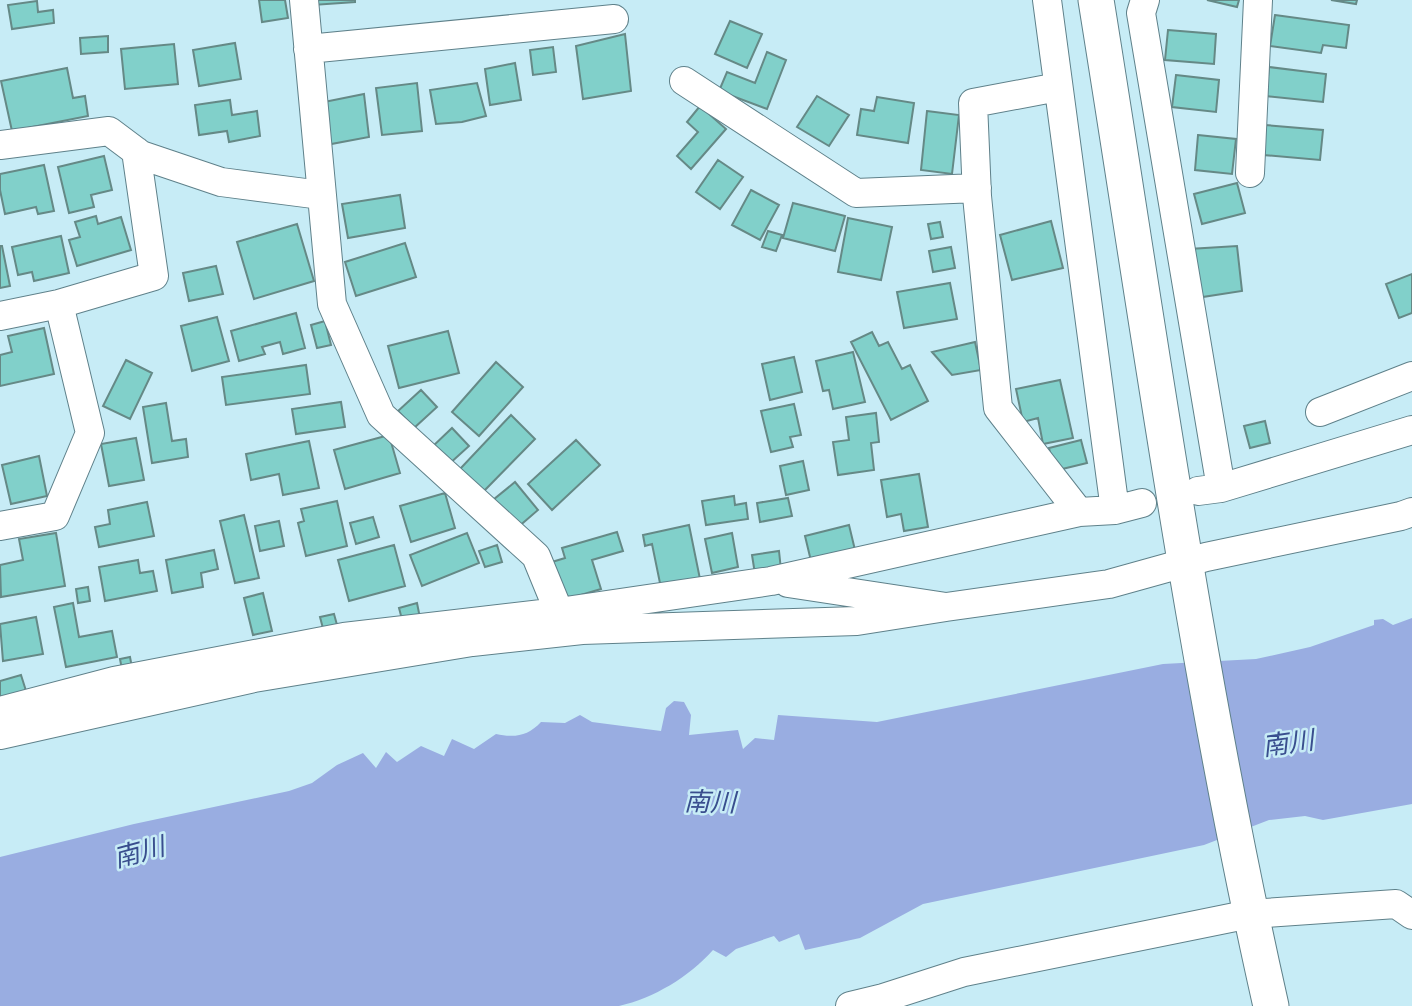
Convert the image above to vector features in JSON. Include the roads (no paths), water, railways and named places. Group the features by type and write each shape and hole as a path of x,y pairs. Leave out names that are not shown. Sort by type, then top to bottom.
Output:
{"street":[{"path":"304,0 332,304 381,415 536,556 559,612"},
{"path":"0,711 114,681 344,637 559,612 771,581 1079,512 1128,507 1058,86 1047,0"},
{"path":"1096,0 1189,574 1248,904 1271,1006"},
{"path":"1145,0 1141,13 1210,490 1412,430"},
{"path":"1250,173 1258,0"},
{"path":"308,49 614,19"},
{"path":"684,81 856,193 977,188"},
{"path":"1058,86 973,103 977,188 998,408 1079,512"},
{"path":"0,145 109,131 136,151 221,182 321,195"},
{"path":"0,316 58,304 154,276 136,151"},
{"path":"0,526 55,516 90,433 58,304"},
{"path":"1320,412 1412,376"},
{"path":"0,735 254,678 472,642 582,630 857,621 1189,574 1412,512"},
{"path":"771,581 946,607"},
{"path":"850,1006 964,972 1248,904 1396,904 1412,915"},
{"path":"919,1006 937,981"}],"water":[{"name":"南川","path":"1412,618 1412,804 1323,820 1305,816 1269,820 1204,845 923,904 860,938 805,950 799,934 779,942 774,936 736,949 726,957 713,950 693,969 670,985 645,998 619,1006 0,1006 0,857 134,824 289,791 312,783 337,765 363,753 376,768 386,752 397,762 421,746 444,756 452,739 474,749 496,734 521,735 541,722 565,723 580,715 592,722 661,731 666,708 674,701 684,702 691,715 689,735 738,730 743,749 755,738 774,740 778,715 877,722 1163,664 1256,659 1310,647 1374,625 1374,620 1383,619 1393,625"}]}
